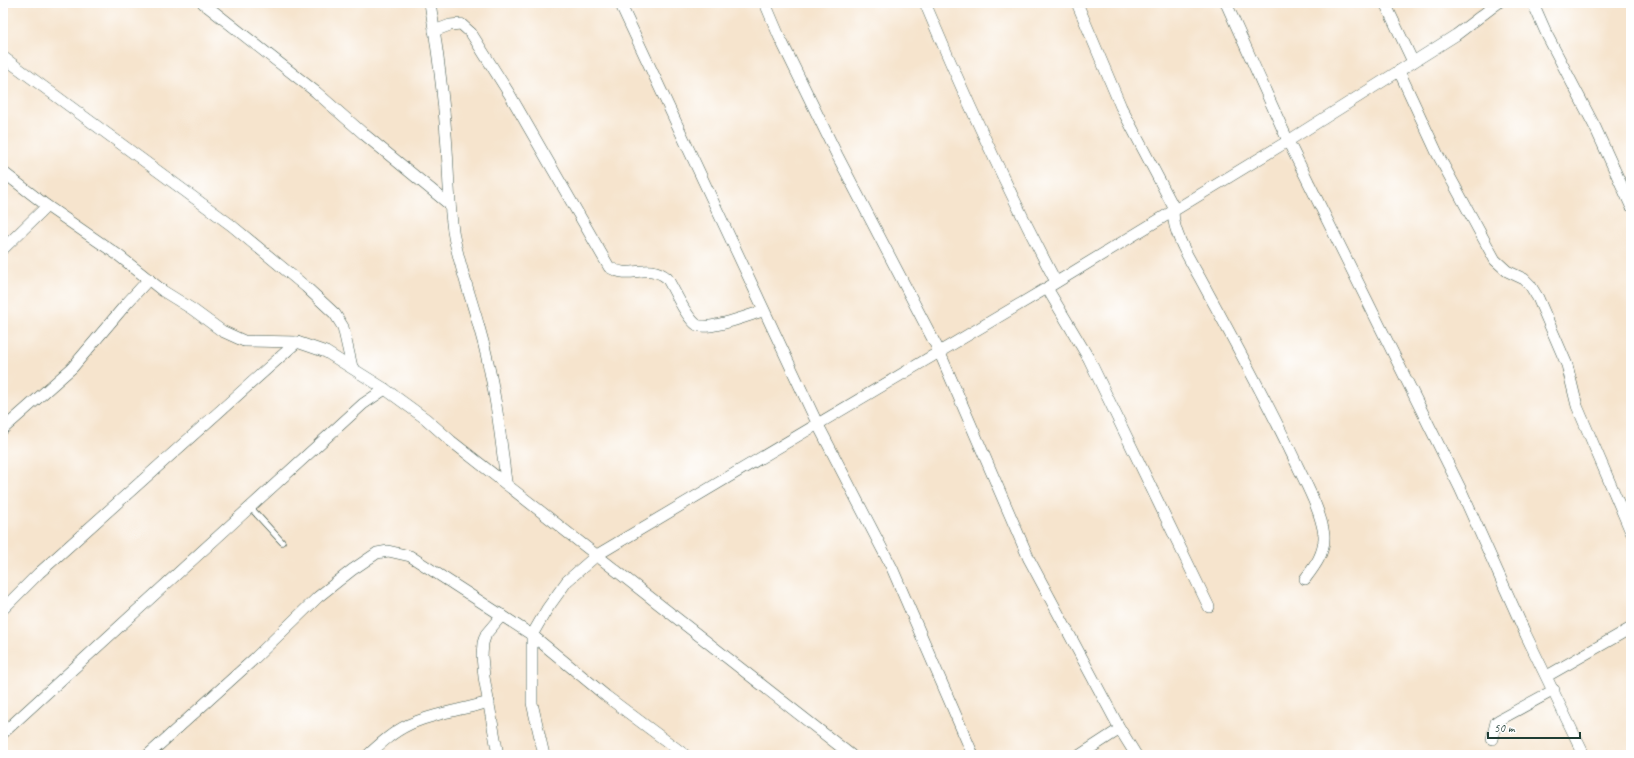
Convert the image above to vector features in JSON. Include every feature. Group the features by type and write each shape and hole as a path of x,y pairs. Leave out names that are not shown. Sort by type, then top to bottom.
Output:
{"street":[{"path":"203,3 316,92 365,135 450,205"},
{"path":"430,3 443,96 450,205 454,237 463,276 479,328 491,375 500,427 506,482"},
{"path":"620,3 817,423 892,568 973,755"},
{"path":"765,3 779,36 841,162 939,351 1029,559 1120,729 1136,755"},
{"path":"925,3 974,118 1051,285 1089,359 1209,607"},
{"path":"1076,3 1121,107 1174,208 1173,220 1192,264 1275,416 1315,505 1324,536 1323,548 1317,563 1305,579"},
{"path":"1226,3 1288,141 1460,488 1526,635 1554,690 1584,755"},
{"path":"1386,3 1413,62"},
{"path":"544,755 532,703 532,635 567,581 597,555 1051,285 1174,208 1288,141 1456,35 1498,3"},
{"path":"1533,3 1548,37 1595,126 1631,206"},
{"path":"434,31 450,25 461,24 471,33 510,95 609,267 624,274 644,270 661,273 667,278 692,320 698,325 708,327 764,311"},
{"path":"3,57 231,225 306,287 335,314 343,326 352,367"},
{"path":"1399,71 1438,155 1495,260 1507,271 1524,279 1530,285 1538,298 1568,365 1577,406 1631,532"},
{"path":"3,172 47,206 118,255 149,280 222,331 244,341 297,342 326,352 385,389 426,419 451,441 506,482 852,755"},
{"path":"3,249 47,206"},
{"path":"3,429 72,368 127,303 149,280"},
{"path":"3,609 39,573 297,342"},
{"path":"3,733 166,586 363,404 385,389"},
{"path":"148,755 254,659 318,598 352,570 377,553 393,552 410,556 532,635 606,696 685,755"},
{"path":"498,755 484,677 483,643 490,627 502,615"},
{"path":"1547,676 1631,628"},
{"path":"1492,739 1496,722 1503,716 1554,690"},
{"path":"368,755 393,734 407,725 489,702"},
{"path":"1080,755 1120,729"}],"lane":[{"path":"250,507 282,542"}]}
